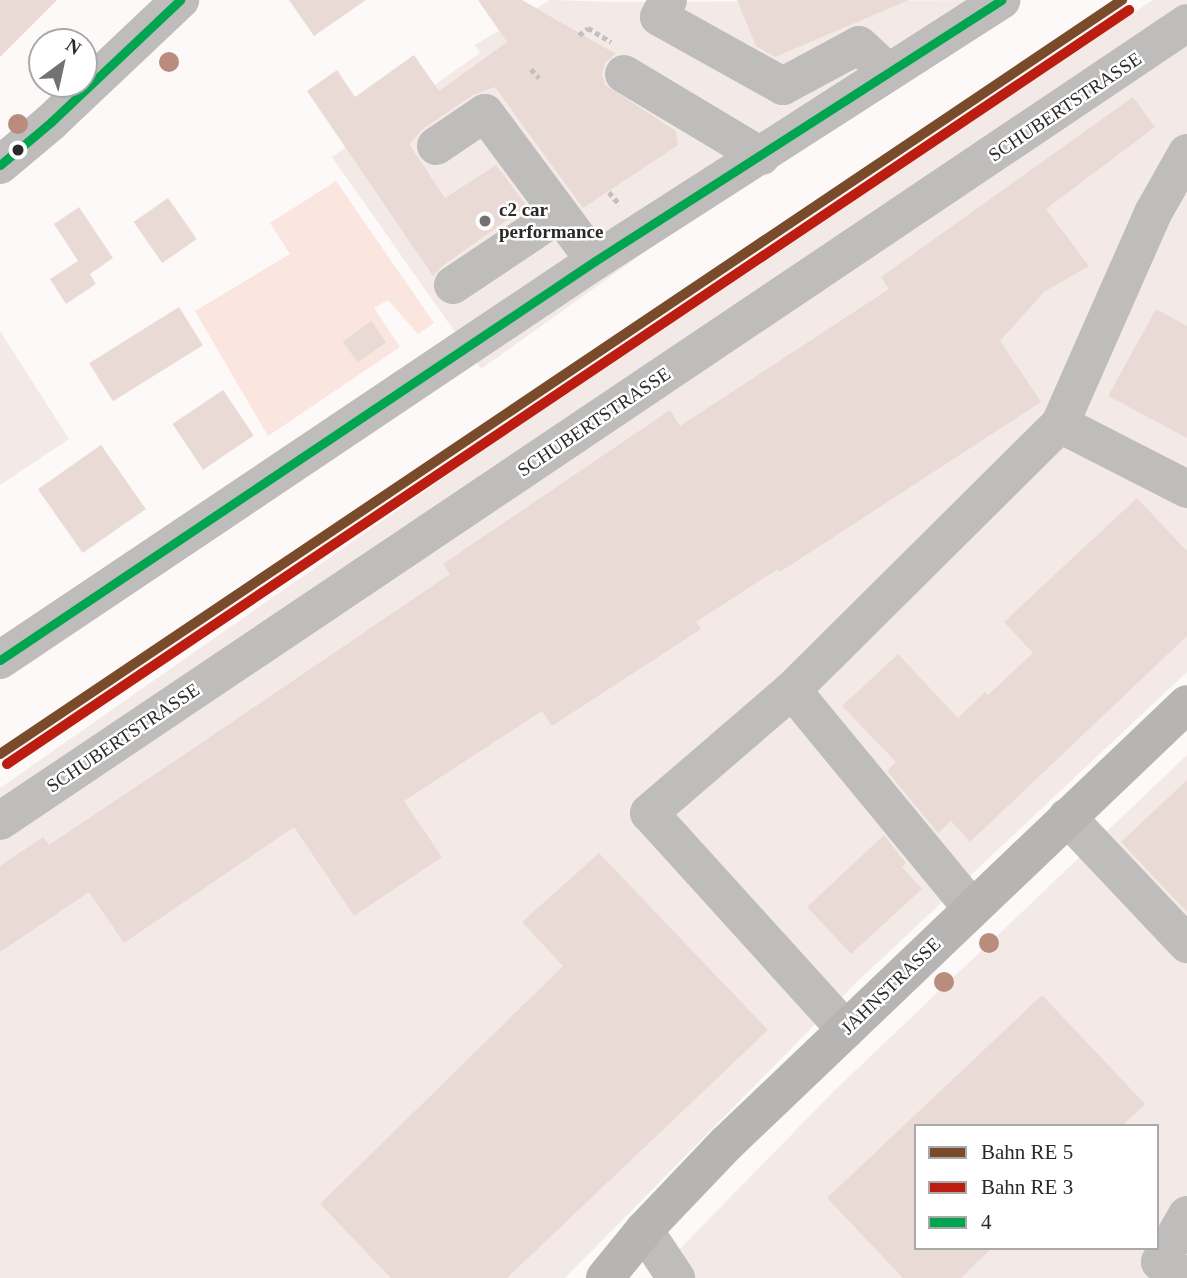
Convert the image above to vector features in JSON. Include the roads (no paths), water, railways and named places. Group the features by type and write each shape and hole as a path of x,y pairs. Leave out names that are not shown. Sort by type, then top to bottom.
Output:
{"main road":[{"name":"JAHNSTRASSE","path":"605,1278 644,1230 711,1159 1187,704"}],"street":[{"path":"0,165 51,122 180,0"},
{"path":"668,0 659,17 783,86 859,45 888,72"},
{"path":"0,660 595,261 888,72 959,11 1001,0"},
{"name":"SCHUBERTSTRASSE","path":"0,821 1187,23"},
{"path":"623,62 761,156"},
{"path":"436,146 492,103 559,214 595,261"},
{"path":"846,1030 649,813 792,690 1060,424 1153,213 1187,153"},
{"path":"453,285 559,214"},
{"path":"1060,424 1187,489"},
{"path":"792,690 972,908"},
{"path":"1066,817 1187,944"},
{"path":"1187,1215 1160,1262 1187,1277"},
{"path":"644,1230 676,1278"}],"place":[{"name":"c2 car performance","path":"485,221"}]}
